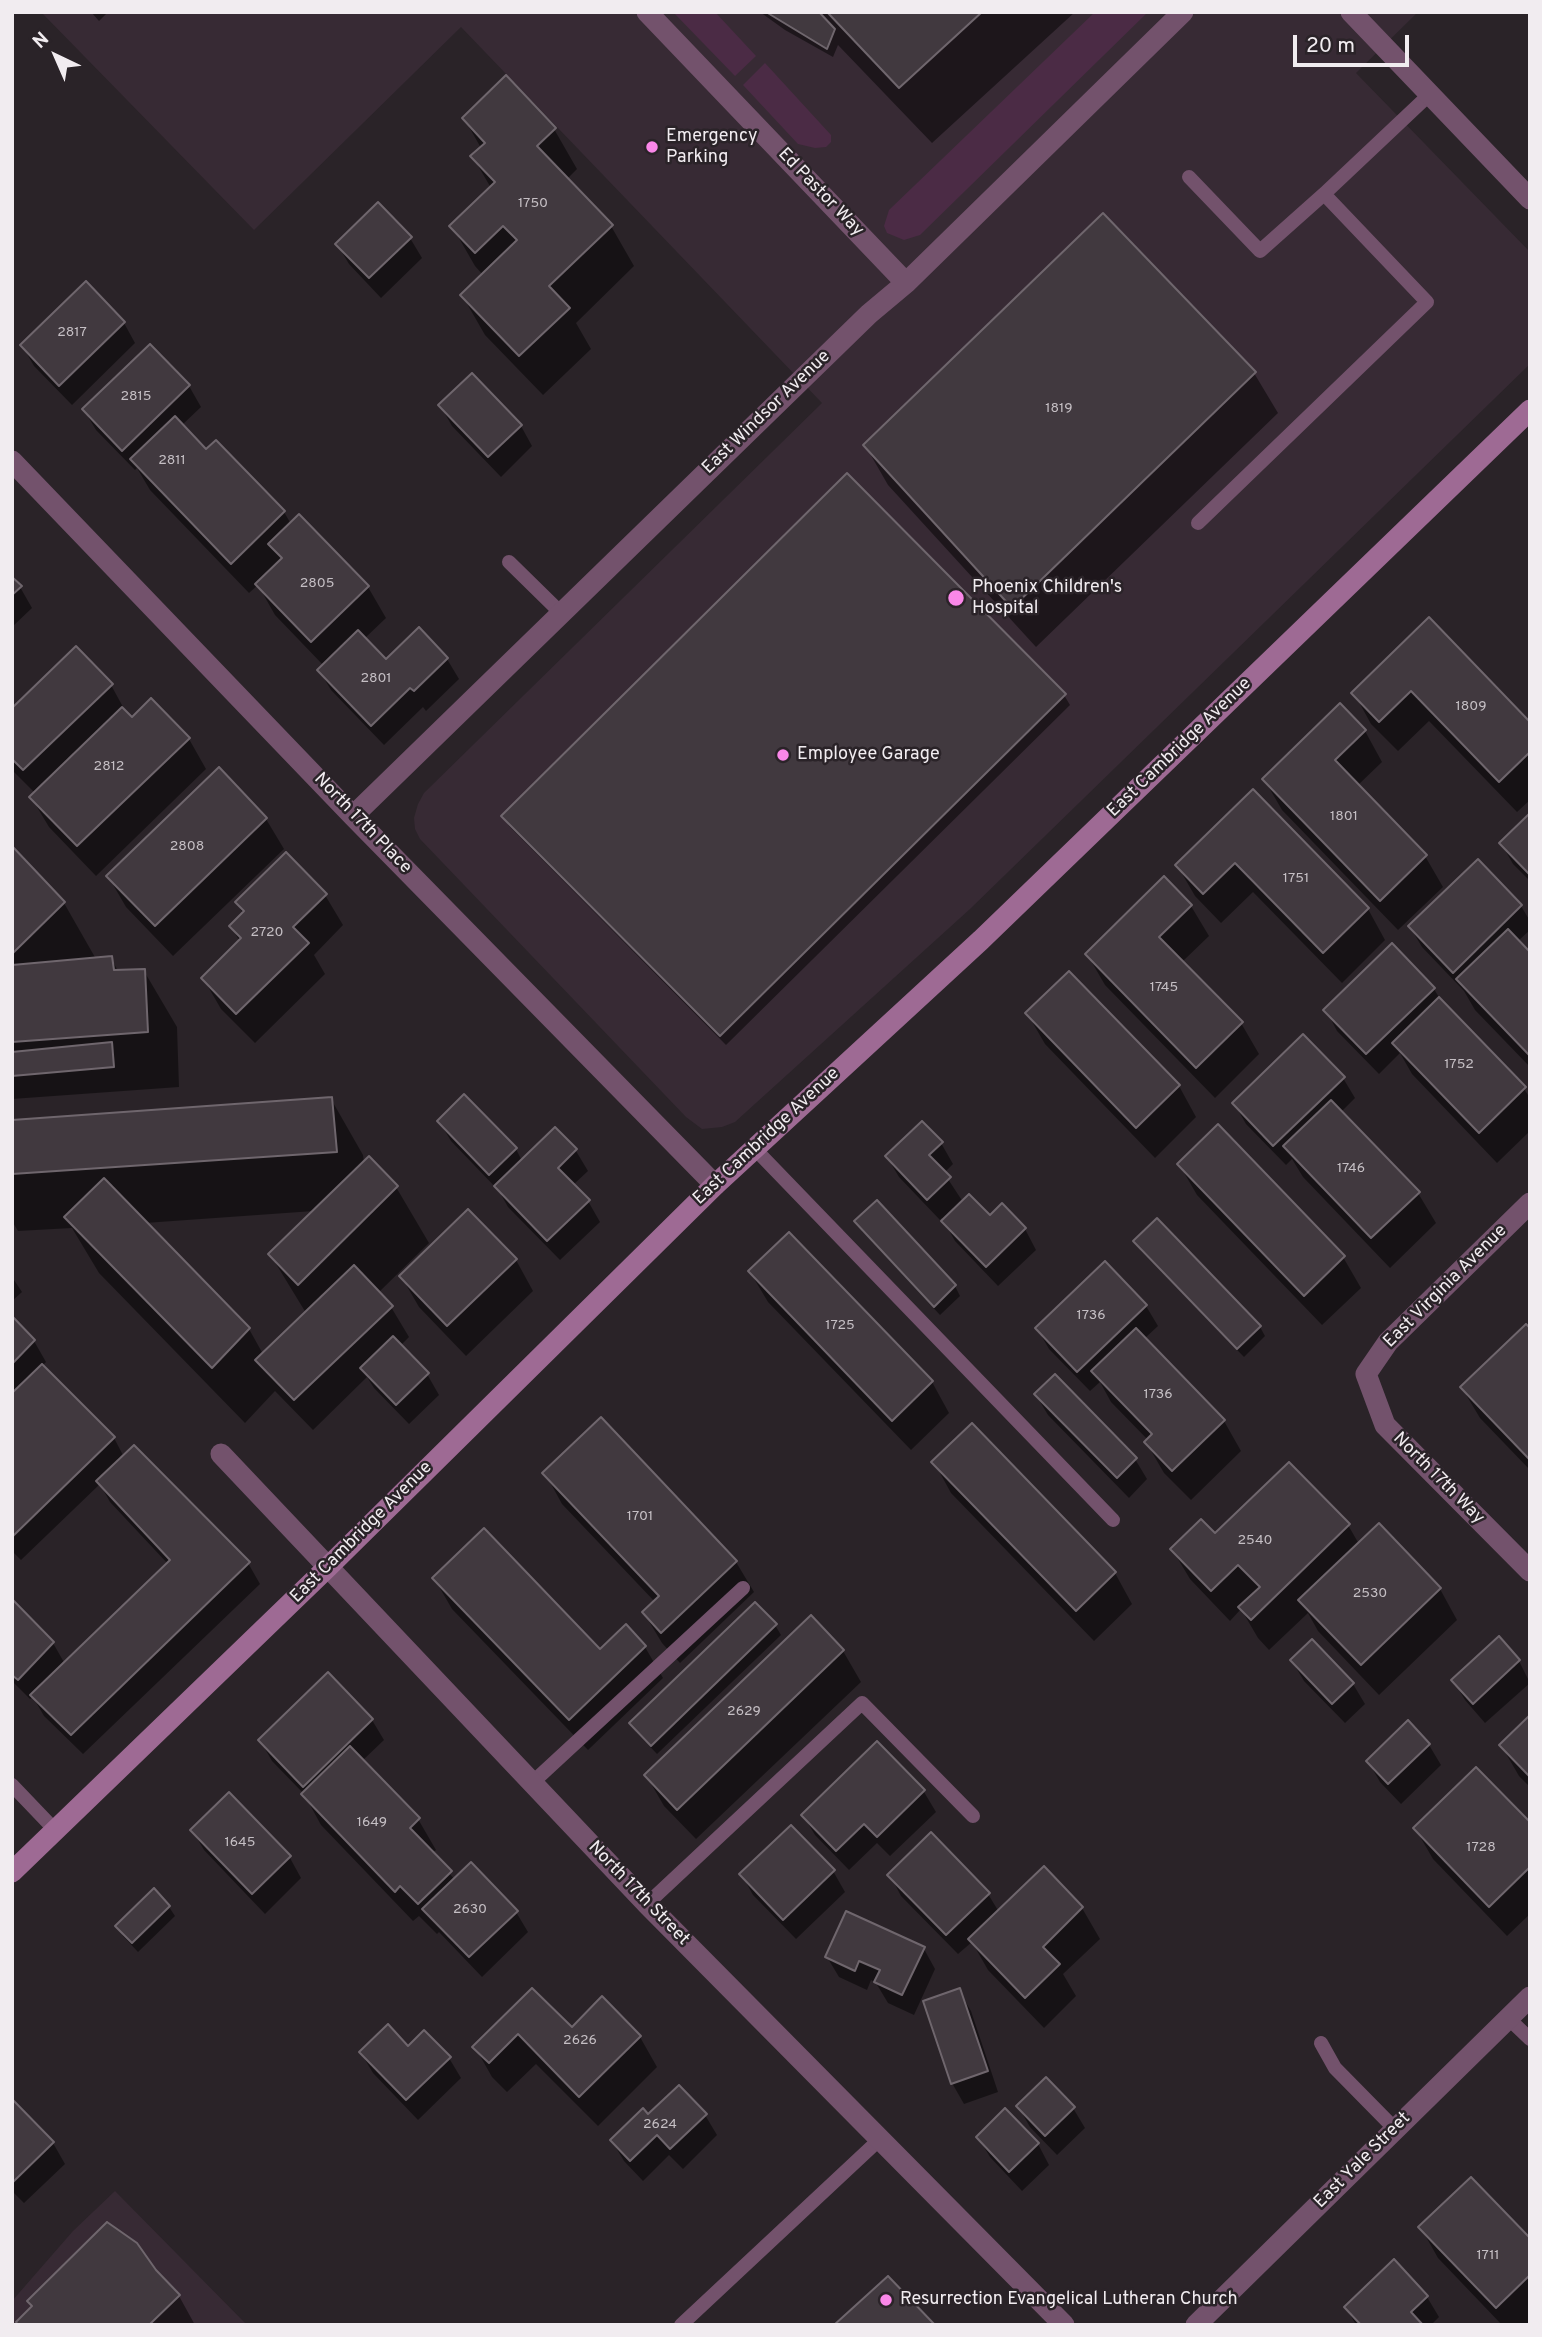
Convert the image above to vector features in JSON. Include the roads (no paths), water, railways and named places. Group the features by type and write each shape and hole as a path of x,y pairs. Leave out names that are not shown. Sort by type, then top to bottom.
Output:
{"street":[{"name":"Ed Pastor Way","path":"647,12 906,283"},
{"name":"East Windsor Avenue","path":"353,816 1183,12"},
{"path":"1351,12 1530,199"},
{"name":"East Cambridge Avenue","path":"12,1872 328,1567 715,1185 981,940 1530,410"},
{"name":"North 17th Place","path":"12,461 353,816 715,1185"},
{"name":"East Virginia Avenue","path":"1366,1374 1388,1342 1530,1203"},
{"name":"North 17th Way","path":"1366,1374 1385,1424 1530,1571"},
{"name":"North 17th Street","path":"221,1454 647,1904 1064,2325"},
{"name":"East Yale Street","path":"1196,2325 1530,1997"}],"lane":[{"path":"1189,177 1260,251 1430,94"},
{"path":"1198,523 1427,302 1324,194"},
{"path":"509,562 561,613"},
{"path":"754,1148 1113,1520"},
{"path":"532,1783 743,1588"},
{"path":"647,1904 862,1703 973,1816"},
{"path":"12,1785 55,1830"},
{"path":"1508,2018 1530,2039"},
{"path":"1321,2043 1335,2068 1395,2129"},
{"path":"681,2325 880,2139"}],"place":[{"name":"Emergency Parking","path":"652,147"},
{"name":"Phoenix Children's Hospital","path":"956,598"},
{"name":"Employee Garage","path":"783,755"},
{"name":"Resurrection Evangelical Lutheran Church","path":"886,2300"}]}
